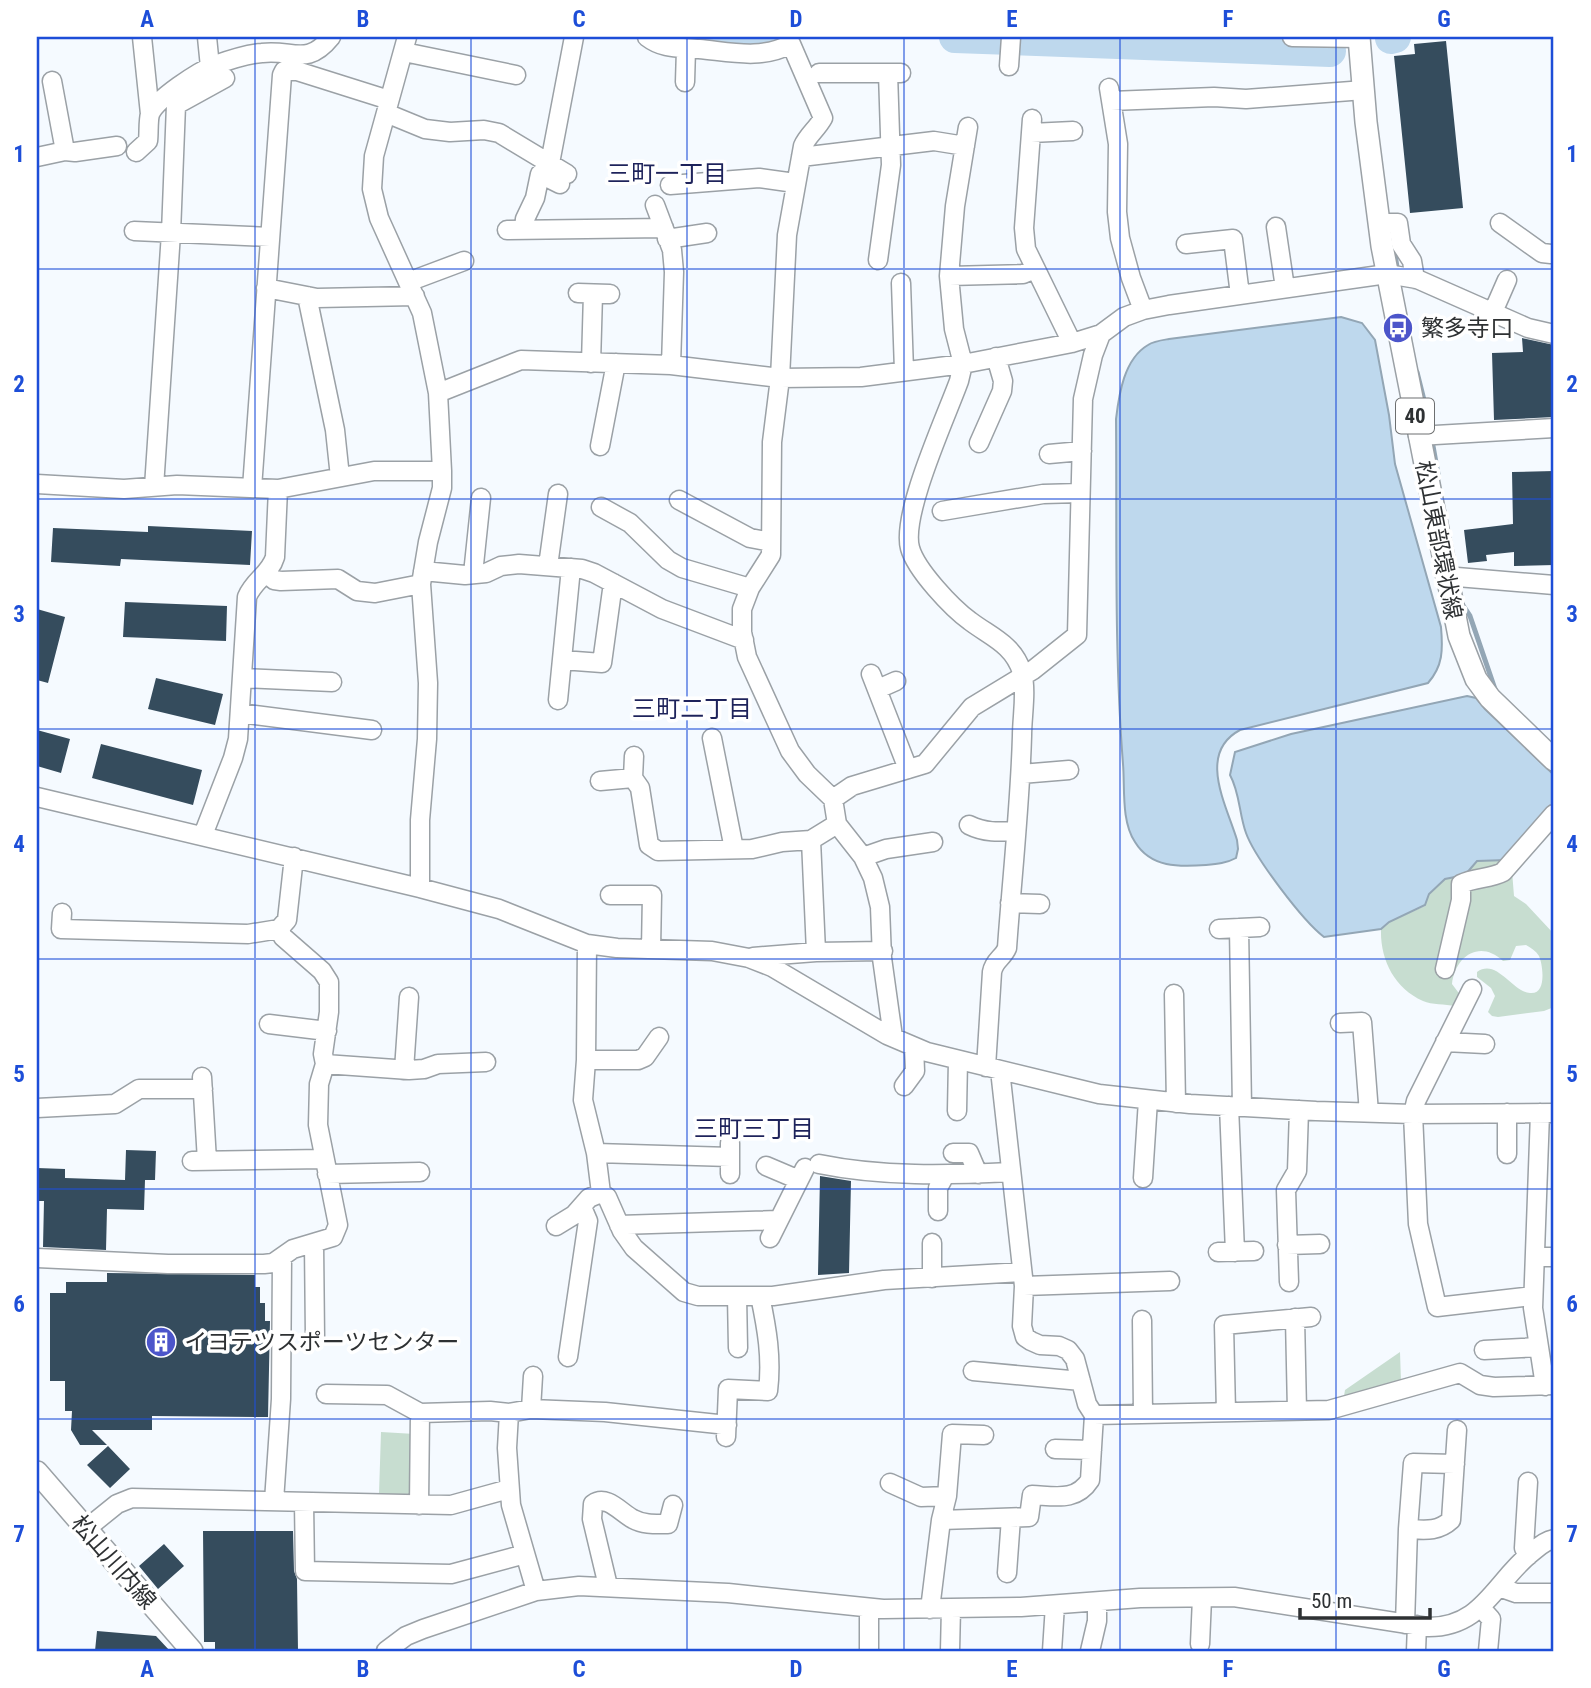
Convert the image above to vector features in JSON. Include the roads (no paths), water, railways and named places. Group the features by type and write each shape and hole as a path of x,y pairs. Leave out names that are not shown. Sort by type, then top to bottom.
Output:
{"main road":[{"name":"松山東部環状線","path":"1359,38 1363,90 1387,274 1459,636 1475,679 1490,698 1554,760"},
{"name":"松山川内線","path":"37,1472 192,1651"}],"street":[{"path":"136,152 148,141 150,114 142,37"},
{"path":"207,37 217,72"},
{"path":"150,114 161,100 261,53 308,55 323,47 331,37"},
{"path":"647,37 673,49 730,54 778,51 791,44 822,118 816,130 807,136 795,183 787,235 780,378 772,442 771,555 750,589 742,609 744,640 747,657 790,751 807,774 833,799 837,824 863,857 873,878 880,907 893,1038"},
{"path":"1292,37 1359,38"},
{"path":"1009,66 1011,40"},
{"path":"550,163 579,43"},
{"path":"420,888 420,820 428,739 422,577 442,488 438,393 422,313 379,218 372,189 374,156 405,44 516,75"},
{"path":"685,82 686,49"},
{"path":"828,69 894,73 891,146 872,240 878,260"},
{"path":"252,488 281,82 284,71 297,71 387,107 425,130 485,130 499,133 550,163 564,179 540,174 536,198 516,230 707,233"},
{"path":"154,487 171,233 176,105 217,72"},
{"path":"52,81 65,151"},
{"path":"1143,310 1120,238 1117,212 1118,145 1110,95 1247,99 1363,90"},
{"path":"1072,343 1026,249 1024,228 1032,126 1073,131"},
{"path":"941,1520 1029,1517 1032,1495 1066,1497 1084,1489 1090,1480 1094,1415 1087,1404 1074,1359 1068,1350 1059,1346 1040,1345 1025,1337 1022,1326 1023,1279 1011,1172 993,1068 992,972 993,965 1005,955 1007,948 1016,831 1021,804 1023,676 1007,646 955,609 936,587 910,548 910,524 914,505 963,363 954,330 949,276 955,206 968,127"},
{"path":"801,158 934,141 965,146"},
{"path":"37,157 65,151 117,146"},
{"path":"670,185 759,178 795,183"},
{"path":"655,205 672,250 674,272 671,365"},
{"path":"1379,223 1398,223 1401,244 1412,261 1415,279"},
{"path":"1500,223 1542,253 1553,250"},
{"path":"1276,227 1285,288"},
{"path":"134,231 270,237"},
{"path":"1186,244 1233,239 1240,295"},
{"path":"266,288 317,298 411,289 464,261"},
{"path":"949,276 1023,274 1035,269"},
{"path":"438,393 521,360 671,365 780,378 861,377 963,363 1072,343 1101,334 1124,317 1143,310 1387,274 1415,279 1528,328 1554,334"},
{"path":"1493,312 1507,279"},
{"path":"901,283 904,371"},
{"path":"591,363 593,294"},
{"path":"307,296 335,430 341,477"},
{"path":"833,799 852,786 925,764 972,707 1023,676 1077,635 1083,399 1093,355 1101,334"},
{"path":"979,443 1002,391 1003,381 996,357"},
{"path":"600,446 617,363"},
{"path":"1418,436 1554,428"},
{"path":"1049,454 1082,450"},
{"path":"37,484 124,489 177,485 278,489 374,471 442,471"},
{"path":"203,835 233,758 240,713 247,597 251,587 267,573 275,557 278,489"},
{"path":"942,512 1044,494 1080,493"},
{"path":"548,566 558,494"},
{"path":"473,574 481,498"},
{"path":"679,500 750,538 771,542"},
{"path":"601,507 630,523 668,561 682,568 750,589"},
{"path":"267,573 274,580 281,581 338,579 358,591 375,593 422,577 486,573 501,566 571,568 594,573 662,608 744,640"},
{"path":"558,700 571,568"},
{"path":"1445,576 1554,585"},
{"path":"562,660 602,663 613,583"},
{"path":"242,678 332,682"},
{"path":"897,681 874,681 908,769"},
{"path":"240,713 372,730"},
{"path":"712,738 734,849"},
{"path":"634,756 634,778 640,788 649,845 658,851 752,849 782,842 811,840 837,824"},
{"path":"1021,774 1069,770"},
{"path":"600,781 634,778"},
{"path":"37,797 420,888 499,909 602,947 712,951 749,958 772,967 893,1038 958,1060 1099,1094 1176,1103 1369,1113 1547,1113 1534,1296 1538,1347 1549,1386 1480,1385 1460,1373 1329,1410 1094,1415"},
{"path":"1445,969 1461,900 1461,884 1503,872 1554,814"},
{"path":"968,825 980,831 1016,831"},
{"path":"811,840 816,952"},
{"path":"863,857 886,849 933,842"},
{"path":"692,850 694,868"},
{"path":"62,913 61,929 248,934 279,929 287,920 293,857"},
{"path":"610,895 652,895 652,949"},
{"path":"1010,903 1040,904"},
{"path":"1239,928 1235,1106 1227,1252 1254,1251"},
{"path":"1219,929 1260,928"},
{"path":"37,1258 168,1264 264,1264 282,1258 293,1250 333,1237 338,1225 318,1125 319,1084 325,1064 323,1054 329,982 322,971 283,937 279,929"},
{"path":"587,943 584,1110 596,1153 601,1193 607,1197 619,1225 634,1248 684,1292 698,1296 760,1296 884,1280 932,1278 1170,1281"},
{"path":"749,958 816,952 883,951"},
{"path":"1472,989 1416,1101 1413,1114 1418,1224 1437,1307 1534,1296"},
{"path":"1174,994 1176,1103"},
{"path":"404,1070 409,997"},
{"path":"1340,1023 1362,1022 1369,1113"},
{"path":"269,1024 327,1031"},
{"path":"586,1060 638,1060 645,1057 659,1037"},
{"path":"1445,1042 1485,1044"},
{"path":"904,1086 915,1071 914,1046"},
{"path":"957,1111 958,1060"},
{"path":"325,1064 404,1070 424,1069 438,1064 485,1062"},
{"path":"37,1108 115,1104 139,1089 203,1083 199,1161 419,1172"},
{"path":"1143,1178 1148,1100"},
{"path":"1289,1282 1286,1190 1297,1171 1299,1110"},
{"path":"1507,1113 1507,1154"},
{"path":"596,1153 730,1158"},
{"path":"953,1153 970,1153 978,1174"},
{"path":"766,1166 808,1171 843,1168 945,1175 1011,1172"},
{"path":"770,1238 808,1171"},
{"path":"938,1211 938,1188 945,1175"},
{"path":"556,1226 582,1207 589,1198 601,1193"},
{"path":"568,1357 588,1221 582,1207"},
{"path":"619,1225 779,1220"},
{"path":"314,1243 316,1338"},
{"path":"932,1243 932,1278"},
{"path":"1287,1245 1320,1244"},
{"path":"1535,1258 1554,1257"},
{"path":"274,1501 281,1399 282,1258"},
{"path":"737,1296 738,1348"},
{"path":"326,1394 387,1395 420,1413 509,1413 531,1409 605,1412 727,1431 728,1389 768,1391 770,1342 760,1296"},
{"path":"1226,1412 1224,1325 1303,1318 1297,1411"},
{"path":"1142,1320 1143,1414"},
{"path":"1484,1350 1538,1347"},
{"path":"973,1371 1081,1381"},
{"path":"531,1409 533,1376"},
{"path":"419,1505 420,1413"},
{"path":"509,1413 507,1448 511,1504 536,1591"},
{"path":"1408,1529 1442,1528 1451,1520 1457,1430"},
{"path":"930,1609 941,1520 947,1496 953,1434 984,1436"},
{"path":"1055,1449 1092,1450"},
{"path":"1416,1651 1411,1625 1408,1529 1413,1463 1455,1464"},
{"path":"1528,1482 1524,1548 1528,1556"},
{"path":"890,1483 921,1497 947,1496"},
{"path":"86,1528 117,1504 132,1498 451,1505 509,1489"},
{"path":"608,1586 592,1519 593,1504 606,1501 634,1520 649,1524 668,1524 673,1505"},
{"path":"304,1502 305,1572 451,1574 525,1554"},
{"path":"1007,1573 1011,1518"},
{"path":"386,1651 406,1636 423,1629 536,1591 579,1586 728,1593 869,1608 930,1609 1097,1603 1140,1598 1234,1597 1446,1628 1466,1619 1481,1608 1528,1556 1546,1540 1554,1539"},
{"path":"1499,1587 1516,1593 1554,1592"},
{"path":"1200,1644 1202,1598"},
{"path":"1090,1651 1097,1621 1097,1603"},
{"path":"1052,1651 1055,1605"},
{"path":"869,1608 869,1651"},
{"path":"950,1651 951,1608"},
{"path":"1481,1608 1491,1619 1488,1651"}],"water":[{"path":"1341,317 1362,323 1375,340 1395,464 1441,627 1442,650 1439,664 1428,683 1240,730 1227,740 1217,765 1222,795 1237,840 1236,858 1222,863 1196,866 1166,864 1149,857 1135,842 1124,804 1117,635 1116,419 1124,378 1140,351 1156,342"},
{"path":"1467,696 1476,698 1554,775 1554,803 1507,860 1477,861 1465,875 1445,879 1429,894 1425,905 1389,922 1381,929 1324,937 1292,904 1251,844 1230,775 1235,752 1291,734"}],"waterway":[{"path":"687,37 743,44 778,37"},
{"path":"955,37 1330,51"},
{"path":"1391,38 1395,37"},
{"path":"1394,247 1397,267"},
{"path":"1417,372 1430,424"},
{"path":"1433,446 1438,474"},
{"path":"1462,604 1470,616 1496,692"}],"place":[{"name":"繁多寺口","path":"1398,328"},
{"name":"イヨテツスポーツセンター","path":"161,1342"}],"district":[{"name":"三町一丁目","path":"667,174"},
{"name":"三町二丁目","path":"692,709"},
{"name":"三町三丁目","path":"754,1129"}]}
